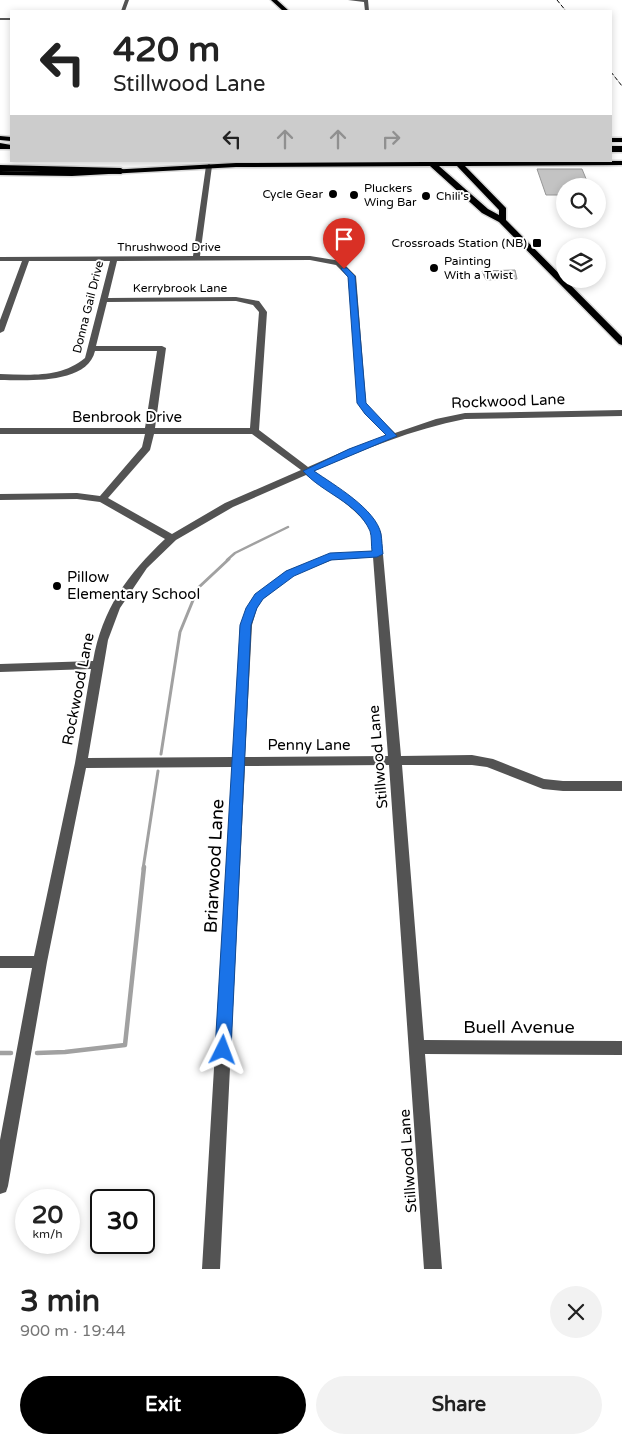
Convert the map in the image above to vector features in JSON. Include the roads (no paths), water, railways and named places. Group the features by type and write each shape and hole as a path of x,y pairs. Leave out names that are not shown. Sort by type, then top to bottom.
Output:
{"highway":[{"path":"0,166 91,162"},
{"path":"0,166 121,171"}],"main road":[{"path":"274,0 285,10"},
{"path":"375,165 382,162"},
{"path":"497,162 504,164"},
{"path":"432,163 485,211 502,220 620,338"},
{"path":"458,163 502,210 502,220"},
{"path":"0,173 72,174 209,166 622,163"},
{"path":"481,186 479,176 482,171 504,164"}],"street":[{"path":"351,0 366,5"},
{"path":"196,258 209,166"},
{"name":"Thrushwood Drive","path":"0,258 310,258 338,263 352,276 362,403 368,412 392,436"},
{"name":"Donna Gail Drive","path":"0,377 44,377 65,373 82,367 89,360 114,258"},
{"path":"0,331 26,259"},
{"name":"Kerrybrook Lane","path":"104,300 236,299 256,303 263,312 254,431"},
{"path":"92,348 162,348 147,448 102,499"},
{"name":"Rockwood Lane","path":"0,1186 40,962 81,763 102,640 115,608 143,566 172,538 229,505 352,451 439,421 465,416 622,414"},
{"name":"Benbrook Drive","path":"0,431 254,431"},
{"name":"Stillwood Lane","path":"254,431 355,506 366,516 376,532 396,762 433,1269"},
{"path":"0,497 77,496 102,499 172,538"},
{"name":"Briarwood Lane","path":"211,1269 246,625 252,608 259,597 270,586 290,573 330,557 377,554"},
{"path":"0,668 97,665"},
{"name":"Penny Lane","path":"81,763 472,760 490,762 543,784 562,786 622,786"},
{"path":"0,962 40,962"},
{"name":"Buell Avenue","path":"416,1047 622,1048"}],"waterway":[{"path":"227,560 235,553 288,527"},
{"path":"161,754 180,632 198,588 229,559"},
{"path":"143,869 158,771"},
{"path":"37,1053 65,1052 125,1045 144,867"},
{"path":"0,1053 11,1053"}],"railway":[{"path":"557,0 565,10"},
{"path":"612,73 622,86"}],"place":[{"name":"Cycle Gear","path":"333,194"},
{"name":"Pluckers Wing Bar","path":"354,195"},
{"name":"Chili's","path":"426,196"},
{"name":"Crossroads Station (NB)","path":"537,243"},
{"name":"Painting With a Twist","path":"434,268"},
{"name":"Pillow Elementary School","path":"57,586"}]}
